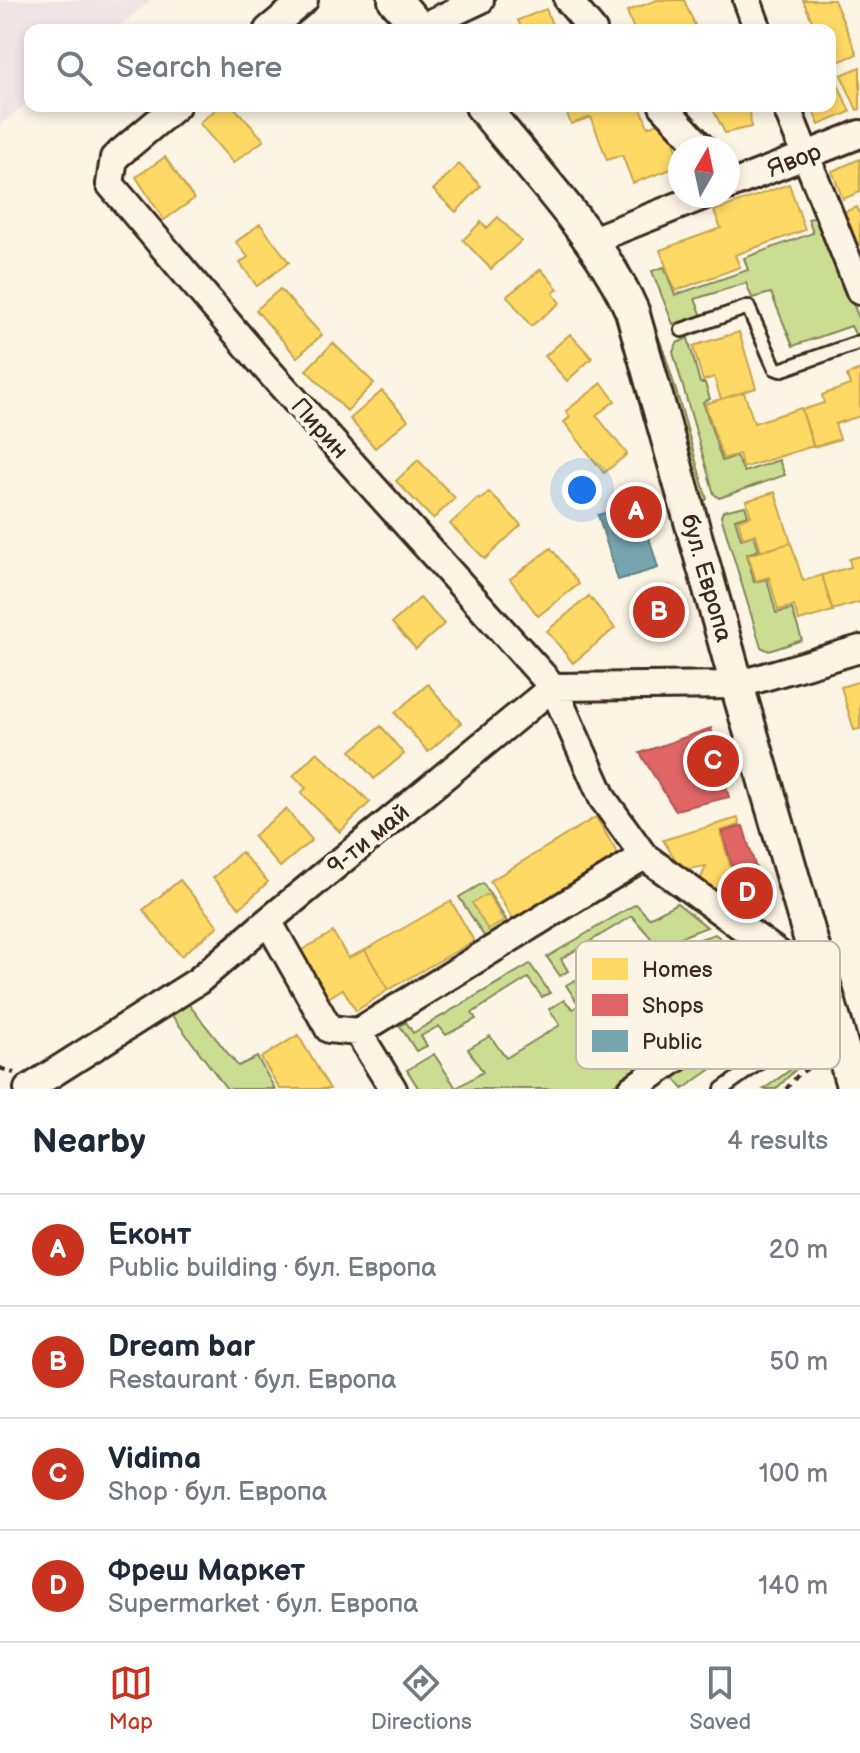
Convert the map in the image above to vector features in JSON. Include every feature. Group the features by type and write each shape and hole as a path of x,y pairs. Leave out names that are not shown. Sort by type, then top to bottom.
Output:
{"street":[{"path":"275,24 304,0"},
{"path":"395,0 416,24"},
{"path":"430,24 480,0"},
{"path":"568,0 588,24"},
{"path":"747,0 756,24"},
{"name":"Пирин","path":"169,112 114,158 110,184 265,367 553,687"},
{"name":"бул. Европа","path":"487,112 590,241 622,288 632,311 812,941"},
{"path":"669,112 691,136"},
{"path":"788,112 860,291"},
{"name":"Явор","path":"740,179 860,134"},
{"path":"590,241 673,208"},
{"path":"761,941 644,856 603,799 553,687 737,685 860,649"},
{"name":"9-ти май","path":"28,1089 198,981 553,687"},
{"path":"268,921 329,1029 358,1032 644,856"},
{"path":"358,1032 393,1089"},
{"name":"бул. Европа","path":"840,1038 854,1089"},
{"path":"632,1089 668,1069"}],"lane":[{"path":"682,330 748,307 775,368 780,370 860,342"},
{"path":"722,1089 750,1069"}],"path":[{"path":"840,1053 844,1052"},
{"path":"786,1089 807,1069"}],"shaded area":[{"path":"0,0 151,0 122,24 24,24 24,105 0,125"}],"green space":[{"path":"818,217 860,321 860,334 856,336 851,326 793,346 771,293 752,298 746,283 695,299 702,316 673,324 652,271 664,267 675,295 748,270 744,258 813,233 808,219"},
{"path":"626,260 662,347 707,499 704,502 621,262"},
{"path":"688,338 700,383 705,383 710,399 703,402 722,461 736,456 744,472 779,460 785,475 719,498 714,494 673,352 677,343"},
{"path":"745,506 748,515 735,519 741,539 754,535 759,550 747,554 754,582 767,579 776,613 792,609 802,640 769,651 761,647 721,516 723,511"},
{"path":"483,883 506,920 509,931 486,939 459,897"},
{"path":"677,903 707,927 671,941 654,941 632,916 591,941 576,941 576,950 561,959 568,971 560,976 547,957 636,904 649,918"},
{"path":"715,934 724,941 694,941"},
{"path":"530,964 550,993 542,997 528,978 472,1013 476,1019 446,1035 439,1026 421,1036 427,1046 416,1051 400,1026 406,1022 413,1033"},
{"path":"576,981 576,1000 566,985"},
{"path":"564,1000 573,1009 576,1007 576,1069 637,1069 608,1089 419,1089 407,1070 434,1054 456,1088 483,1072 468,1049 490,1036 506,1058 560,1025 549,1009"},
{"path":"186,1001 238,1066 257,1057 275,1089 227,1089 170,1013"},
{"path":"683,1069 712,1069 683,1089 673,1077"},
{"path":"791,1069 796,1069 776,1089 764,1089"}],"building: Homes":[{"path":"657,0 684,0 694,24 632,24 627,11"},
{"path":"803,0 834,0 857,54 836,63 836,24 813,24"},
{"path":"546,9 552,24 520,24 518,20"},
{"path":"860,67 860,109 857,110 841,75"},
{"path":"836,82 850,112 819,125 814,112 836,112"},
{"path":"213,112 238,112 264,140 233,163 199,123"},
{"path":"566,112 642,112 648,127 666,120 672,136 668,136 668,170 633,183 622,155 607,160 591,117 571,124"},
{"path":"714,112 750,112 751,127 725,133"},
{"path":"165,157 194,199 164,220 136,177"},
{"path":"860,159 860,192 843,199 832,171"},
{"path":"459,164 481,186 456,212 433,190"},
{"path":"789,184 805,230 735,255 740,267 675,291 660,250 721,228 714,211 740,208 740,202"},
{"path":"857,207 860,214 860,245 856,247 841,213"},
{"path":"498,217 521,241 491,269 463,240 481,222 487,228"},
{"path":"260,224 289,262 257,286 240,263 248,257 236,242"},
{"path":"541,269 558,289 553,293 560,303 531,326 507,296"},
{"path":"280,289 322,335 297,357 256,310"},
{"path":"739,332 756,388 721,399 714,377 703,381 693,346"},
{"path":"570,334 592,358 567,381 545,356"},
{"path":"333,343 374,383 347,411 306,370"},
{"path":"860,370 860,416 835,424 840,439 814,447 802,410 824,403 822,395 850,385 847,375"},
{"path":"602,383 615,401 596,415 627,454 604,473 564,422 570,417 566,411"},
{"path":"382,391 408,420 375,448 350,419"},
{"path":"744,392 754,423 801,408 813,446 743,468 739,454 723,459 705,404"},
{"path":"418,460 455,498 433,519 396,481"},
{"path":"489,492 521,525 485,559 450,524"},
{"path":"775,492 791,543 761,551 756,534 743,538 738,520 751,516 746,501"},
{"path":"791,543 803,581 822,575 833,611 799,621 794,606 778,610 769,577 756,581 748,555"},
{"path":"551,548 579,584 538,616 510,579"},
{"path":"860,556 860,602 832,610 822,575 851,567 849,559"},
{"path":"589,596 615,628 573,663 547,631"},
{"path":"420,598 444,624 416,649 392,623"},
{"path":"860,681 860,729 854,730 841,687"},
{"path":"428,684 461,723 428,752 395,713"},
{"path":"381,726 404,754 374,779 351,751"},
{"path":"317,752 370,802 340,832 301,793 306,788 293,776"},
{"path":"286,809 312,840 280,867 253,836"},
{"path":"596,817 619,856 513,920 490,881"},
{"path":"738,818 740,825 720,831 731,869 714,901 697,888 706,866 682,870 663,840"},
{"path":"241,852 268,882 240,908 213,878"},
{"path":"180,880 218,926 181,956 143,910"},
{"path":"488,894 504,921 488,930 472,903"},
{"path":"451,901 474,941 388,990 365,950"},
{"path":"333,932 348,958 365,950 388,990 356,1011 343,989 328,998 300,951"},
{"path":"298,1035 330,1089 280,1089 261,1058"}],"building: Shops":[{"path":"669,586 682,622 647,634 635,598"},
{"path":"711,728 729,797 675,810 640,753"},
{"path":"743,826 764,895 755,899 757,908 731,915 714,901 733,869 722,832"}],"building: Public":[{"path":"639,503 658,568 618,580 598,515"}],"place":[{"name":"Еконт","path":"636,512"},
{"name":"Dream bar","path":"659,612"},
{"name":"Vidima","path":"713,761"},
{"name":"Фреш Маркет","path":"747,893"}]}
